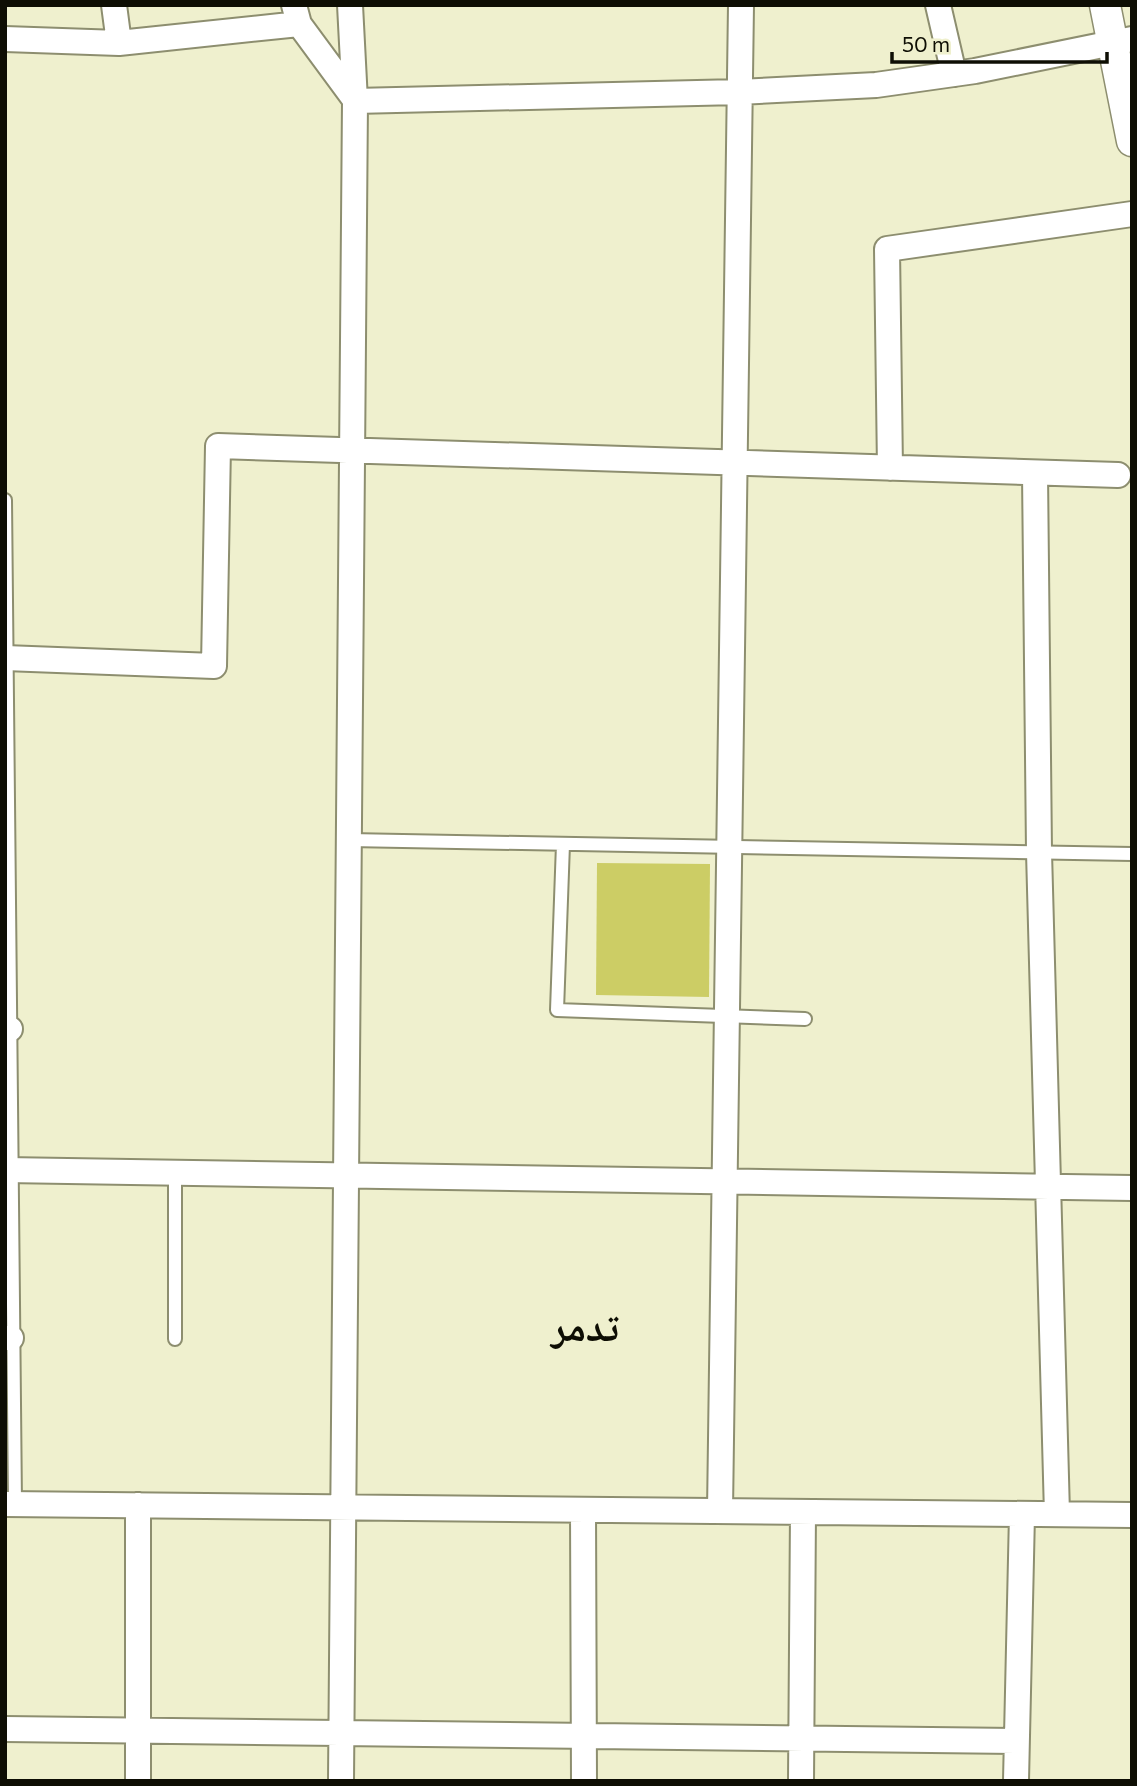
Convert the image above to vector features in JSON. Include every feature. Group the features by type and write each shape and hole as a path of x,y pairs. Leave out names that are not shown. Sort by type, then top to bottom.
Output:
{"street":[{"path":"114,5 119,43"},
{"path":"341,1781 355,101 350,5"},
{"path":"720,1511 740,5"},
{"path":"938,5 954,74"},
{"path":"1105,5 1122,40 1132,141"},
{"path":"5,39 119,43 297,14 355,101"},
{"path":"355,101 876,86 954,74 1122,40"},
{"path":"890,468 887,249 1132,214"},
{"path":"6,658 214,666 218,446 1118,475"},
{"path":"1035,472 1046,1186 1057,1514"},
{"path":"9,1170 1132,1188"},
{"path":"10,1504 1132,1515"},
{"path":"138,1505 138,1781"},
{"path":"583,1510 584,1781"},
{"path":"801,1781 803,1512"},
{"path":"1016,1781 1021,1514"},
{"path":"5,1729 1015,1741"}],"lane":[{"path":"5,500 10,1504"},
{"path":"349,840 1132,854"},
{"path":"563,844 557,1010 805,1019"},
{"path":"175,1172 175,1339"}],"building":[{"path":"597,863 710,864 709,997 596,995"}],"district":[{"name":"تدمر","path":"585,1327"}]}
